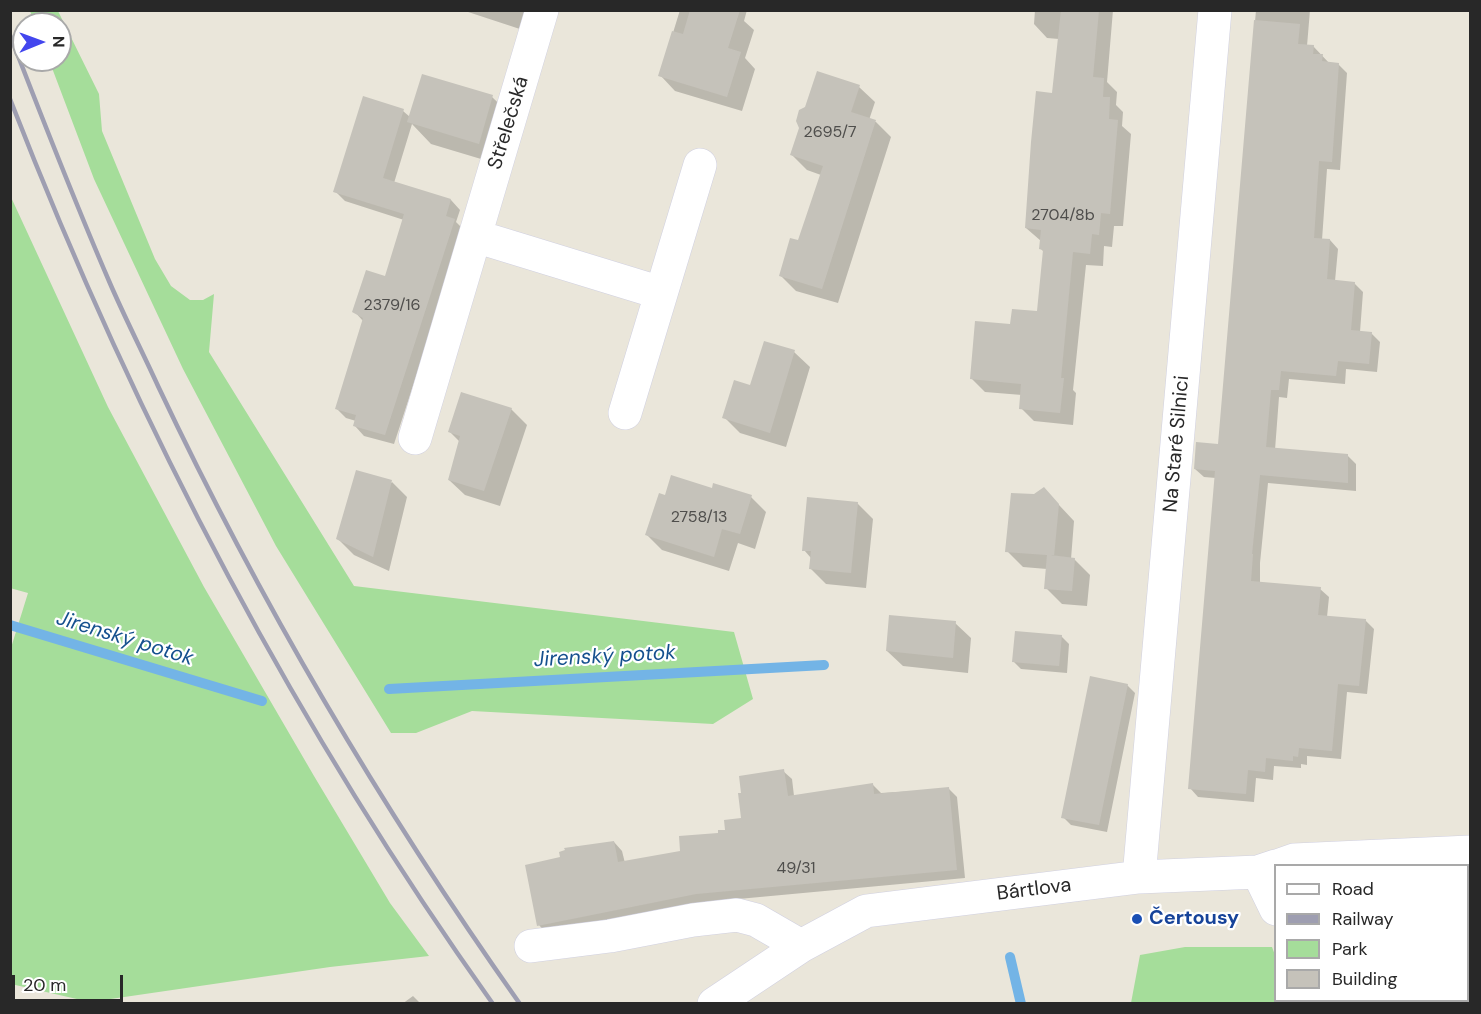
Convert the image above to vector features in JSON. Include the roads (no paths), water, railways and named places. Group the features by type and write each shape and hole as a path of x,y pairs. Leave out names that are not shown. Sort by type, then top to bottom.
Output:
{"street":[{"name":"Střelečská","path":"415,438 542,10"},
{"name":"Na Staré Silnici","path":"1139,877 1215,10"},
{"path":"625,413 700,165"},
{"path":"475,236 661,293"},
{"name":"Bártlova","path":"1282,864 1294,860 1470,852"},
{"path":"1270,868 1274,901"},
{"name":"Bártlova","path":"714,1004 801,946 866,911 1139,877 1270,868"},
{"path":"531,946 610,936 693,920 736,915 756,920 801,946"}],"waterway":[{"name":"Jirenský potok","path":"10,625 262,701"},
{"name":"Jirenský potok","path":"389,689 824,665"},
{"name":"Jirenský potok","path":"1010,957 1021,1004"}],"railway":[{"path":"10,35 115,294 197,467 238,546 281,625 372,780 420,856 520,1004"},
{"path":"10,99 58,218 110,336 223,566 285,679 351,790 420,898 493,1004"}],"place":[{"name":"Čertousy","path":"1137,919"}]}
